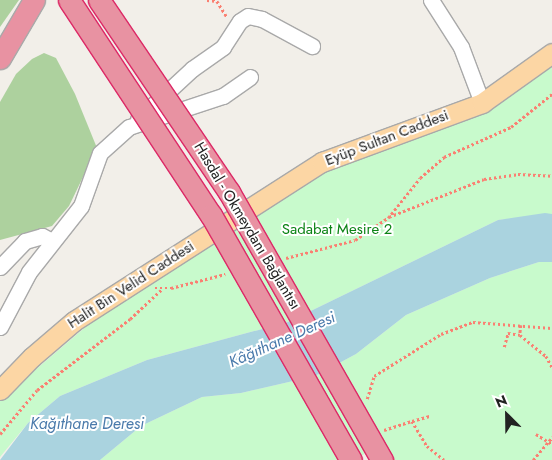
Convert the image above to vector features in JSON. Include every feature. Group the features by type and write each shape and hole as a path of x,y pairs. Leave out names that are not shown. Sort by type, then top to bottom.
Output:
{"highway":[{"path":"0,58 34,0"},
{"name":"Hasdal - Okmeydanı Bağlantısı","path":"69,0 211,215 351,460"},
{"name":"Hasdal - Okmeydanı Bağlantısı","path":"99,0 238,208 382,460"}],"main road":[{"name":"Eyüp Sultan Caddesi","path":"223,226 322,162 482,103 552,53"},
{"name":"Halit Bin Velid Caddesi","path":"0,390 32,357 74,322 123,287 223,226"}],"street":[{"path":"430,0 461,47 482,103"},
{"path":"0,327 29,272 81,206 100,152 192,68 223,47 240,20 248,16 262,19 312,46"},
{"path":"129,127 223,96 250,77"},
{"path":"0,267 26,241 42,236 52,241"}],"path":[{"path":"207,0 217,1 233,32"},
{"path":"388,218 420,178 444,157 511,127 552,94"},
{"path":"280,260 356,240 388,218 484,179 518,174 552,176"},
{"path":"153,288 162,288 235,272"},
{"path":"0,434 37,390 130,319 162,288"},
{"path":"365,404 374,376 441,334 473,322 552,328"},
{"path":"520,335 521,325"},
{"path":"504,347 508,333 520,335 546,356 552,367"},
{"path":"378,432 430,416"},
{"path":"412,421 427,446 444,460"},
{"path":"536,434 550,443"},
{"path":"533,460 550,443 552,437"}],"green space":[{"path":"0,0 19,0 0,27"},
{"path":"44,53 56,58 75,94 97,148 69,206 52,226 0,240 0,102 16,74 32,59"},
{"name":"Sadabat Mesire 2","path":"552,65 552,214 498,220 288,322 147,360 60,396 28,423 0,457 0,400 109,307 316,174 504,101"},
{"path":"539,262 552,262 552,460 393,460 383,442 355,460 100,460 141,426 202,397 241,393 315,376 356,354 406,315 490,278"}],"water":[{"name":"Kağıthane Deresi","path":"545,213 552,214 552,262 539,262 490,278 406,315 356,354 315,376 241,393 202,397 141,426 100,460 0,460 28,423 60,396 147,360 288,322 498,220"}],"water label":[{"name":"Kâğıthane Deresi","path":"282,340"}]}
